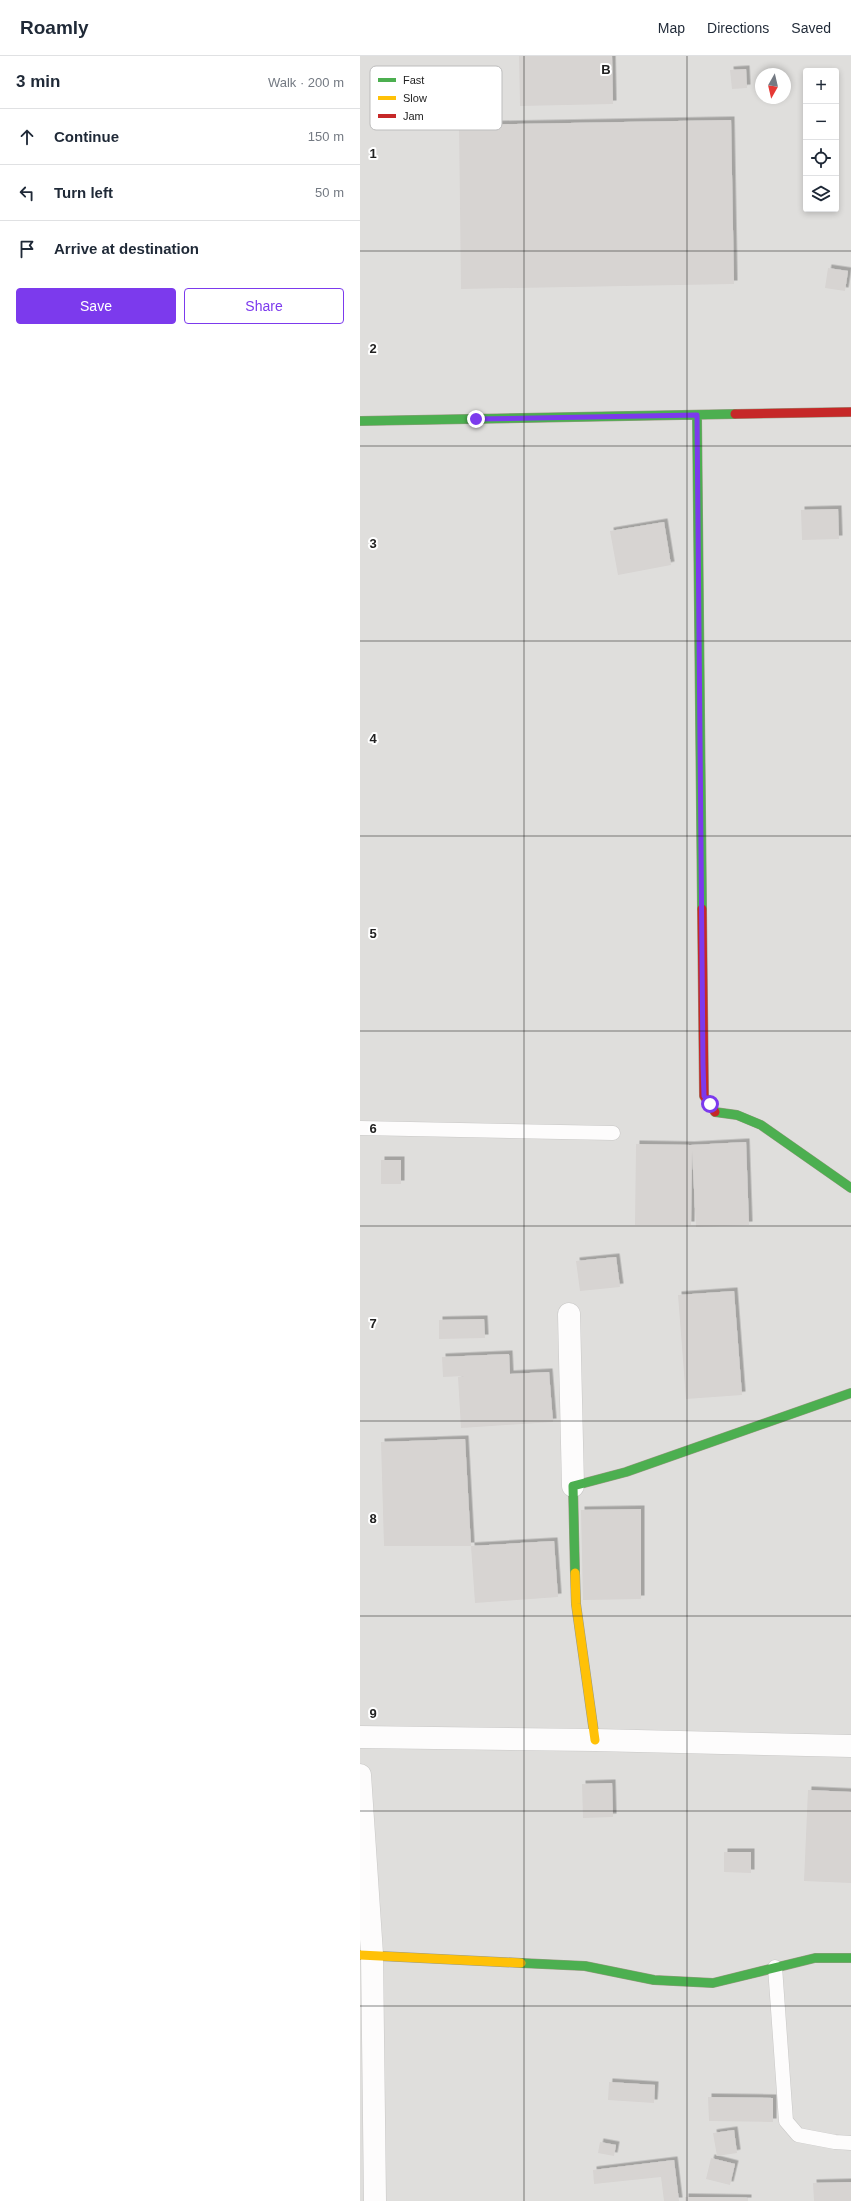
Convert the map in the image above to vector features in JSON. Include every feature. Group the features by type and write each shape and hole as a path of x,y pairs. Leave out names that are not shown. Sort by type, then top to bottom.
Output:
{"street":[{"path":"360,421 851,412"},
{"path":"697,415 704,1096 715,1112 737,1115 761,1125 851,1188"},
{"path":"569,1314 576,1604 595,1740"},
{"path":"573,1486 626,1472 851,1393"},
{"path":"360,1737 595,1740 851,1746"},
{"path":"360,1775 375,2201"},
{"path":"366,1954 585,1966 654,1980 714,1983 815,1958 851,1958"}],"lane":[{"path":"360,1128 613,1133"},
{"path":"775,1967 786,2121 798,2135 835,2142 851,2143"}],"shaded area":[{"path":"360,56 851,56 851,2201 360,2201"}],"building":[{"path":"519,56 612,56 613,104 520,106"},
{"path":"746,69 747,88 732,89 730,70"},
{"path":"731,120 734,284 461,289 459,130 502,130 502,124"},
{"path":"828,268 848,271 845,291 825,288"},
{"path":"838,509 839,539 802,540 801,510"},
{"path":"664,522 671,565 618,575 610,531"},
{"path":"746,1142 749,1225 696,1227 692,1151 691,1225 635,1225 636,1144 691,1145"},
{"path":"381,1160 401,1160 401,1184 381,1184"},
{"path":"616,1257 620,1287 580,1291 576,1261"},
{"path":"734,1291 742,1395 686,1399 678,1295"},
{"path":"484,1319 485,1338 439,1339 439,1320"},
{"path":"509,1354 510,1374 549,1372 553,1422 461,1428 458,1377 464,1376 443,1377 442,1357"},
{"path":"465,1439 471,1546 384,1546 381,1442"},
{"path":"641,1509 641,1599 583,1600 581,1510"},
{"path":"554,1541 558,1597 475,1603 471,1546"},
{"path":"612,1783 613,1817 583,1818 582,1784"},
{"path":"808,1790 851,1792 851,1883 804,1881"},
{"path":"724,1852 751,1852 751,1873 724,1872"},
{"path":"609,2082 655,2085 654,2103 608,2100"},
{"path":"708,2097 773,2098 773,2122 709,2121"},
{"path":"734,2130 737,2153 717,2156 713,2133"},
{"path":"600,2142 616,2145 614,2156 598,2153"},
{"path":"711,2158 735,2164 730,2185 706,2179"},
{"path":"674,2160 679,2201 664,2201 661,2177 594,2184 593,2170"},
{"path":"851,2182 851,2201 814,2201 813,2183"},
{"path":"685,2197 748,2198 748,2201 685,2201"}],"traffic: fast":[{"path":"360,421 735,414"},
{"path":"697,415 702,909"},
{"path":"715,1112 737,1115 761,1125 851,1188"},
{"path":"575,1573 573,1486 626,1472 851,1393"},
{"path":"521,1963 585,1966 654,1980 713,1983 815,1958 851,1958"}],"traffic: slow":[{"path":"575,1573 576,1604 595,1740"},
{"path":"360,1955 521,1963"}],"traffic: jam":[{"path":"735,414 851,412"},
{"path":"702,909 704,1096 715,1112"}],"route":[{"path":"476,419 697,415 703,1064 704,1096 710,1104"}]}
